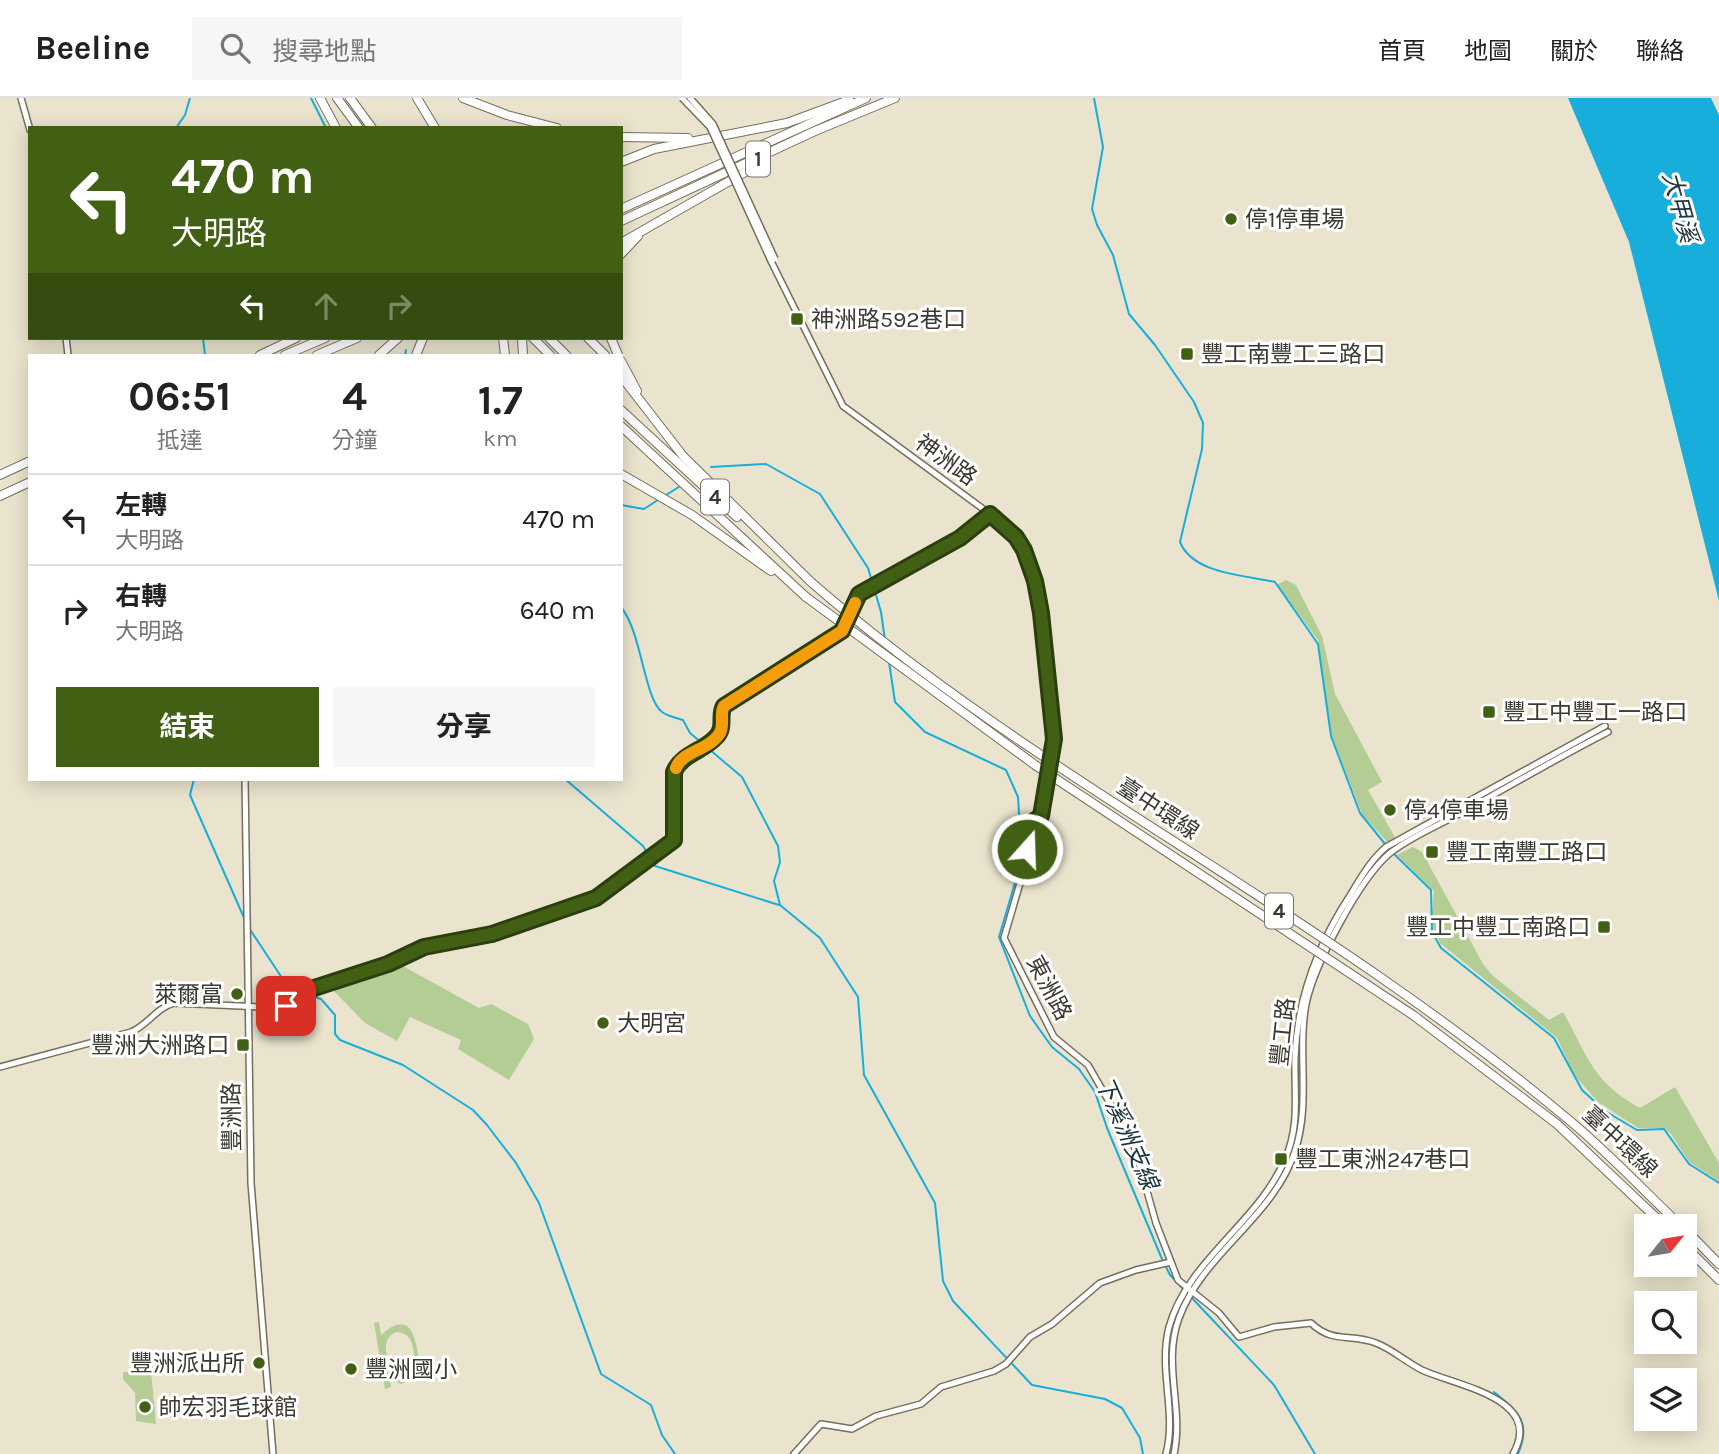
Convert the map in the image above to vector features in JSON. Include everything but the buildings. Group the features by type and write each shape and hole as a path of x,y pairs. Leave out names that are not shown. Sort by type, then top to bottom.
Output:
{"highway":[{"path":"337,98 358,126"},
{"path":"350,98 371,126"},
{"path":"417,98 434,126"},
{"path":"463,98 507,115 549,126"},
{"path":"623,161 654,149 787,123 855,98"},
{"name":"1","path":"623,208 866,98"},
{"name":"1","path":"623,220 815,131 895,98"},
{"path":"321,99 333,126"},
{"path":"623,242 815,131"},
{"path":"623,136 653,138 735,135"},
{"path":"623,252 658,221"},
{"path":"262,354 290,340"},
{"path":"287,354 320,340"},
{"path":"319,354 352,340"},
{"path":"380,354 396,340"},
{"path":"535,340 549,354"},
{"path":"551,340 565,354"},
{"path":"591,340 604,354"},
{"path":"623,365 638,393 683,456"},
{"path":"623,379 683,456 811,582"},
{"name":"臺中環線","path":"623,413 660,450 855,621 960,700 1379,976 1467,1040 1565,1116 1669,1214"},
{"name":"臺中環線","path":"623,428 806,597 1035,765 1373,986 1432,1028 1557,1124 1652,1214"},
{"path":"0,477 28,465"},
{"path":"623,478 665,499 806,597"},
{"path":"4,494 28,485"},
{"name":"臺中環線","path":"1698,1242 1719,1264"},
{"path":"1698,1259 1719,1280"}],"street":[{"path":"21,98 29,126"},
{"name":"神洲路","path":"682,98 710,127 773,260"},
{"name":"神洲路","path":"690,98 713,124 788,293 843,406 990,514 1016,537 1029,560 1044,633 1053,752 1041,816 1025,828"},
{"path":"0,1067 131,1032 145,1024 159,1009 174,1003 281,1008 314,988 388,964 424,947 492,934 578,905 606,891 674,840 674,772 678,762 707,746 720,733 724,706 842,631 859,594 960,538 990,514"},
{"name":"豐工路","path":"1166,1454 1170,1430 1164,1366 1175,1311 1188,1291 1268,1200 1291,1162 1303,1119 1304,1022 1312,983 1334,935 1366,881 1391,848 1606,729"},
{"name":"豐洲路","path":"245,781 251,1183 273,1454"},
{"name":"東洲路","path":"1025,828 1025,866 1004,930 1007,946 1054,1037 1088,1065 1135,1146 1156,1223 1178,1280 1188,1291 1219,1313 1239,1337 1274,1326 1311,1323 1325,1335 1380,1344 1423,1370 1495,1397 1513,1414 1520,1427 1521,1440 1513,1454"},
{"path":"794,1454 818,1426 825,1424 852,1429 876,1416 917,1406 941,1387 989,1373 1008,1362 1030,1337 1052,1325 1100,1283 1136,1269 1171,1262"},
{"name":"豐工路","path":"1174,1454 1178,1424 1171,1346 1188,1291"}],"green space":[{"path":"1286,580 1296,585 1322,636 1335,694 1382,782 1368,790 1396,839 1388,843 1362,814 1330,731 1318,640 1277,585"},
{"path":"1413,847 1422,852 1483,964 1493,976 1549,1020 1563,1012 1593,1067 1611,1088 1640,1108 1675,1087 1719,1163 1719,1181 1689,1162 1664,1128 1638,1128 1598,1102 1575,1076 1557,1038 1440,943 1431,925 1434,891 1397,855"},
{"path":"399,964 479,1008 491,1004 528,1024 534,1039 509,1080 458,1049 461,1040 410,1017 397,1041 365,1023 329,986"},
{"path":"379,1322 381,1335 401,1324 412,1332 420,1371 416,1378 401,1384 390,1379 391,1387 385,1389 374,1323","holes":["402,1333 410,1339 416,1367 404,1378 391,1372 386,1349 391,1335"]},
{"name":"帥宏羽毛球館","path":"151,1371 156,1424 136,1421 135,1393 123,1379 123,1372"}],"water":[{"name":"大甲溪","path":"1568,98 1711,98 1719,115 1719,601 1629,242"}],"waterway":[{"path":"177,126 185,115 190,98"},
{"name":"下溪洲支線","path":"311,98 325,126"},
{"path":"1094,98 1103,147 1092,209 1097,225 1113,255 1129,314 1155,345 1194,402 1203,423 1202,449 1180,542 1187,553 1208,567 1275,582 1318,644 1331,736 1360,813 1385,844"},
{"path":"203,340 205,354"},
{"path":"405,354 406,350"},
{"name":"下溪洲支線","path":"711,467 766,464 820,494 868,568 881,612 885,640"},
{"name":"下溪洲支線","path":"666,495 682,485"},
{"name":"下溪洲支線","path":"623,505 644,509 658,500"},
{"path":"623,610 634,632 656,705 662,712 683,720 690,733 742,777 778,846 780,862 774,881 780,905 820,938 858,997 864,1075 935,1203 943,1281 953,1301 1032,1385 1105,1399 1122,1408 1140,1438 1143,1454"},
{"name":"下溪洲支線","path":"889,662 895,702 925,732 1006,770 1018,797 1022,859 999,937 1030,1016 1052,1047 1079,1069 1095,1092 1107,1128 1162,1259 1170,1275 1185,1291"},
{"path":"194,781 190,795 245,920"},
{"path":"567,781 643,846 655,866 779,905"},
{"path":"1393,853 1431,890 1432,932 1441,948 1554,1038 1582,1090 1605,1111 1637,1130 1664,1129 1689,1164 1719,1183"},
{"path":"249,928 290,990 301,992"},
{"path":"306,994 321,999 335,1015 335,1034 340,1040 403,1065 473,1110 487,1125 516,1163 539,1203 601,1374 651,1405 662,1435 675,1454"},
{"name":"下溪洲支線","path":"1191,1297 1274,1385 1315,1454"},
{"path":"1494,1392 1516,1412 1523,1426 1524,1434 1518,1454"}],"slow traffic":[{"path":"676,768 678,762 707,746 720,733 721,710 724,706 842,631 855,603"}],"place":[{"name":"停1停車場","path":"1231,219"},
{"name":"神洲路592巷口","path":"797,319"},
{"name":"豐工南豐工三路口","path":"1187,354"},
{"name":"豐工中豐工一路口","path":"1489,712"},
{"name":"停4停車場","path":"1390,810"},
{"name":"豐工南豐工路口","path":"1432,852"},
{"name":"豐工中豐工南路口","path":"1604,927"},
{"name":"萊爾富","path":"237,994"},
{"name":"大明宮","path":"603,1023"},
{"name":"豐洲大洲路口","path":"243,1045"},
{"name":"豐工東洲247巷口","path":"1281,1159"},
{"name":"豐洲派出所","path":"259,1363"},
{"name":"豐洲國小","path":"351,1369"},
{"name":"帥宏羽毛球館","path":"145,1407"}],"route":[{"path":"286,1006 314,988 388,964 424,947 492,934 578,905 596,898 627,878 674,840 674,772 678,762 707,746 720,733 721,710 724,706 842,631 859,594 960,538 990,514 1016,537 1029,560 1044,633 1053,752 1041,816 1025,828 1027,849"}]}
